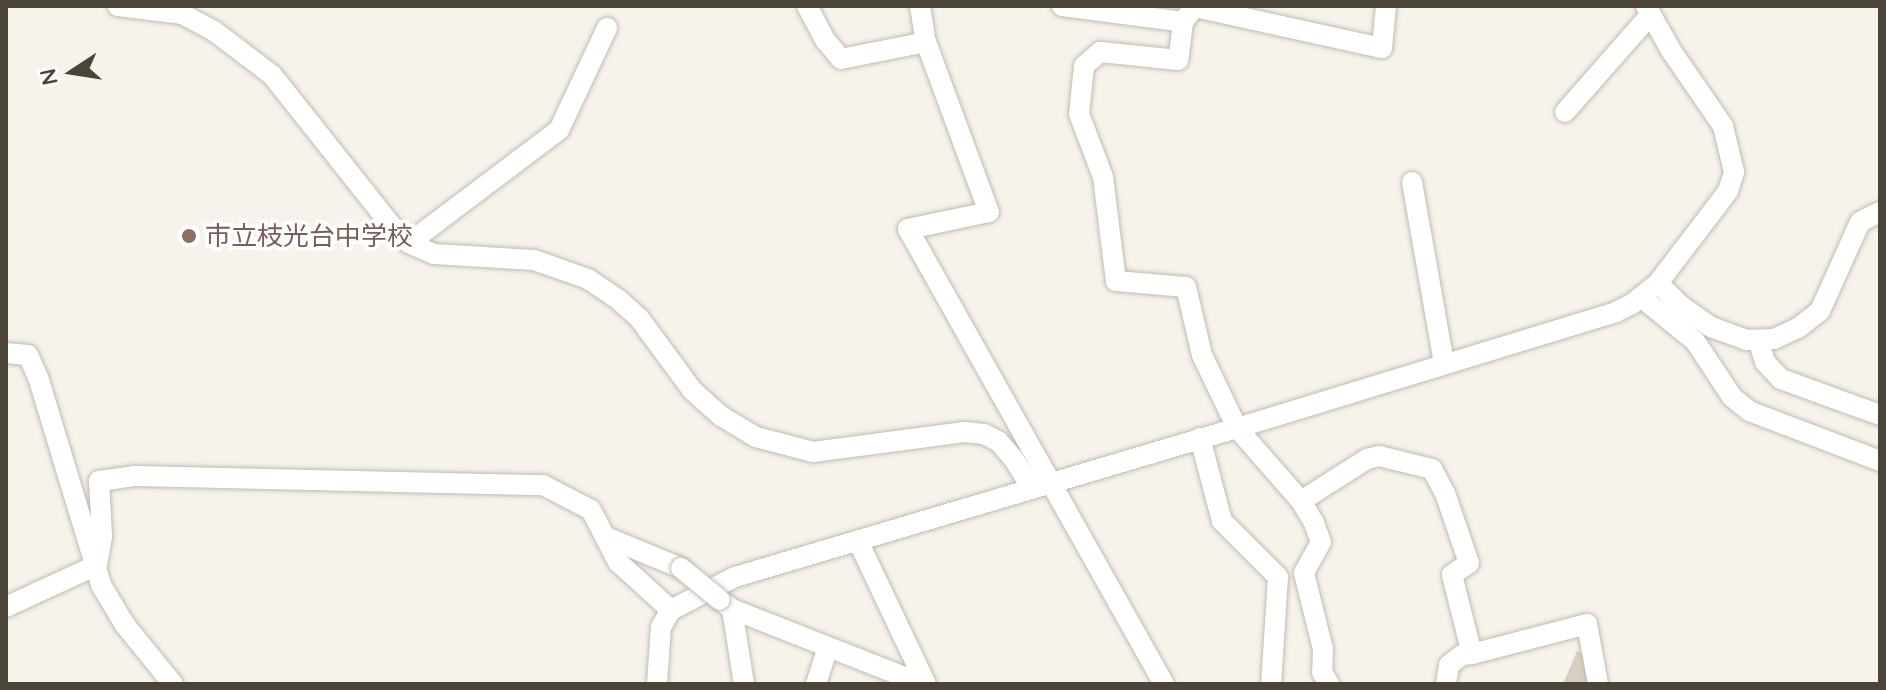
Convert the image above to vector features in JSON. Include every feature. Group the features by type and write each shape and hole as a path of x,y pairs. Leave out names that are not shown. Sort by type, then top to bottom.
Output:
{"street":[{"path":"807,6 826,41 841,59 926,42"},
{"path":"920,6 926,42 989,212 908,229 1041,485 1164,684"},
{"path":"1062,6 1191,12 1382,48 1386,6"},
{"path":"129,7 182,14 214,31 272,75 390,224 409,243 434,254 534,260 588,279 639,318 692,390 721,416 756,437 813,452 965,432 984,434 998,441 1041,485"},
{"path":"657,684 661,627 671,610 735,577 1616,312 1641,297 1658,283 1728,191 1734,172 1723,126 1649,10 1565,112"},
{"path":"1191,12 1178,60 1100,52 1084,66 1079,114 1103,177 1116,281 1186,287 1202,355 1237,428 1301,501 1321,542 1304,573 1323,649 1322,672 1329,684"},
{"path":"409,243 559,130 607,28"},
{"path":"1412,182 1444,363"},
{"path":"1658,283 1681,306 1711,327 1746,340 1774,339 1820,311 1860,222 1880,212"},
{"path":"1641,297 1695,341 1732,397 1749,411 1880,461"},
{"path":"1758,340 1765,362 1781,379 1880,415"},
{"path":"6,353 28,355 38,377 101,585 164,681"},
{"path":"1200,438 1222,521 1278,577 1271,684"},
{"path":"1301,501 1367,459 1379,456 1432,469 1469,563 1452,575 1472,654"},
{"path":"97,565 102,536 99,481 134,476 543,485 591,510 618,562 671,610"},
{"path":"606,537 681,568 726,604 924,684"},
{"path":"858,541 924,684"},
{"path":"6,607 97,565"},
{"path":"726,604 744,684"},
{"path":"1446,684 1449,665 1462,655 1587,624 1598,684"},
{"path":"816,684 828,647"}],"building":[{"path":"1577,651 1599,660 1589,684 1563,684"}],"place":[{"name":"市立枝光台中学校","path":"189,236"}]}
